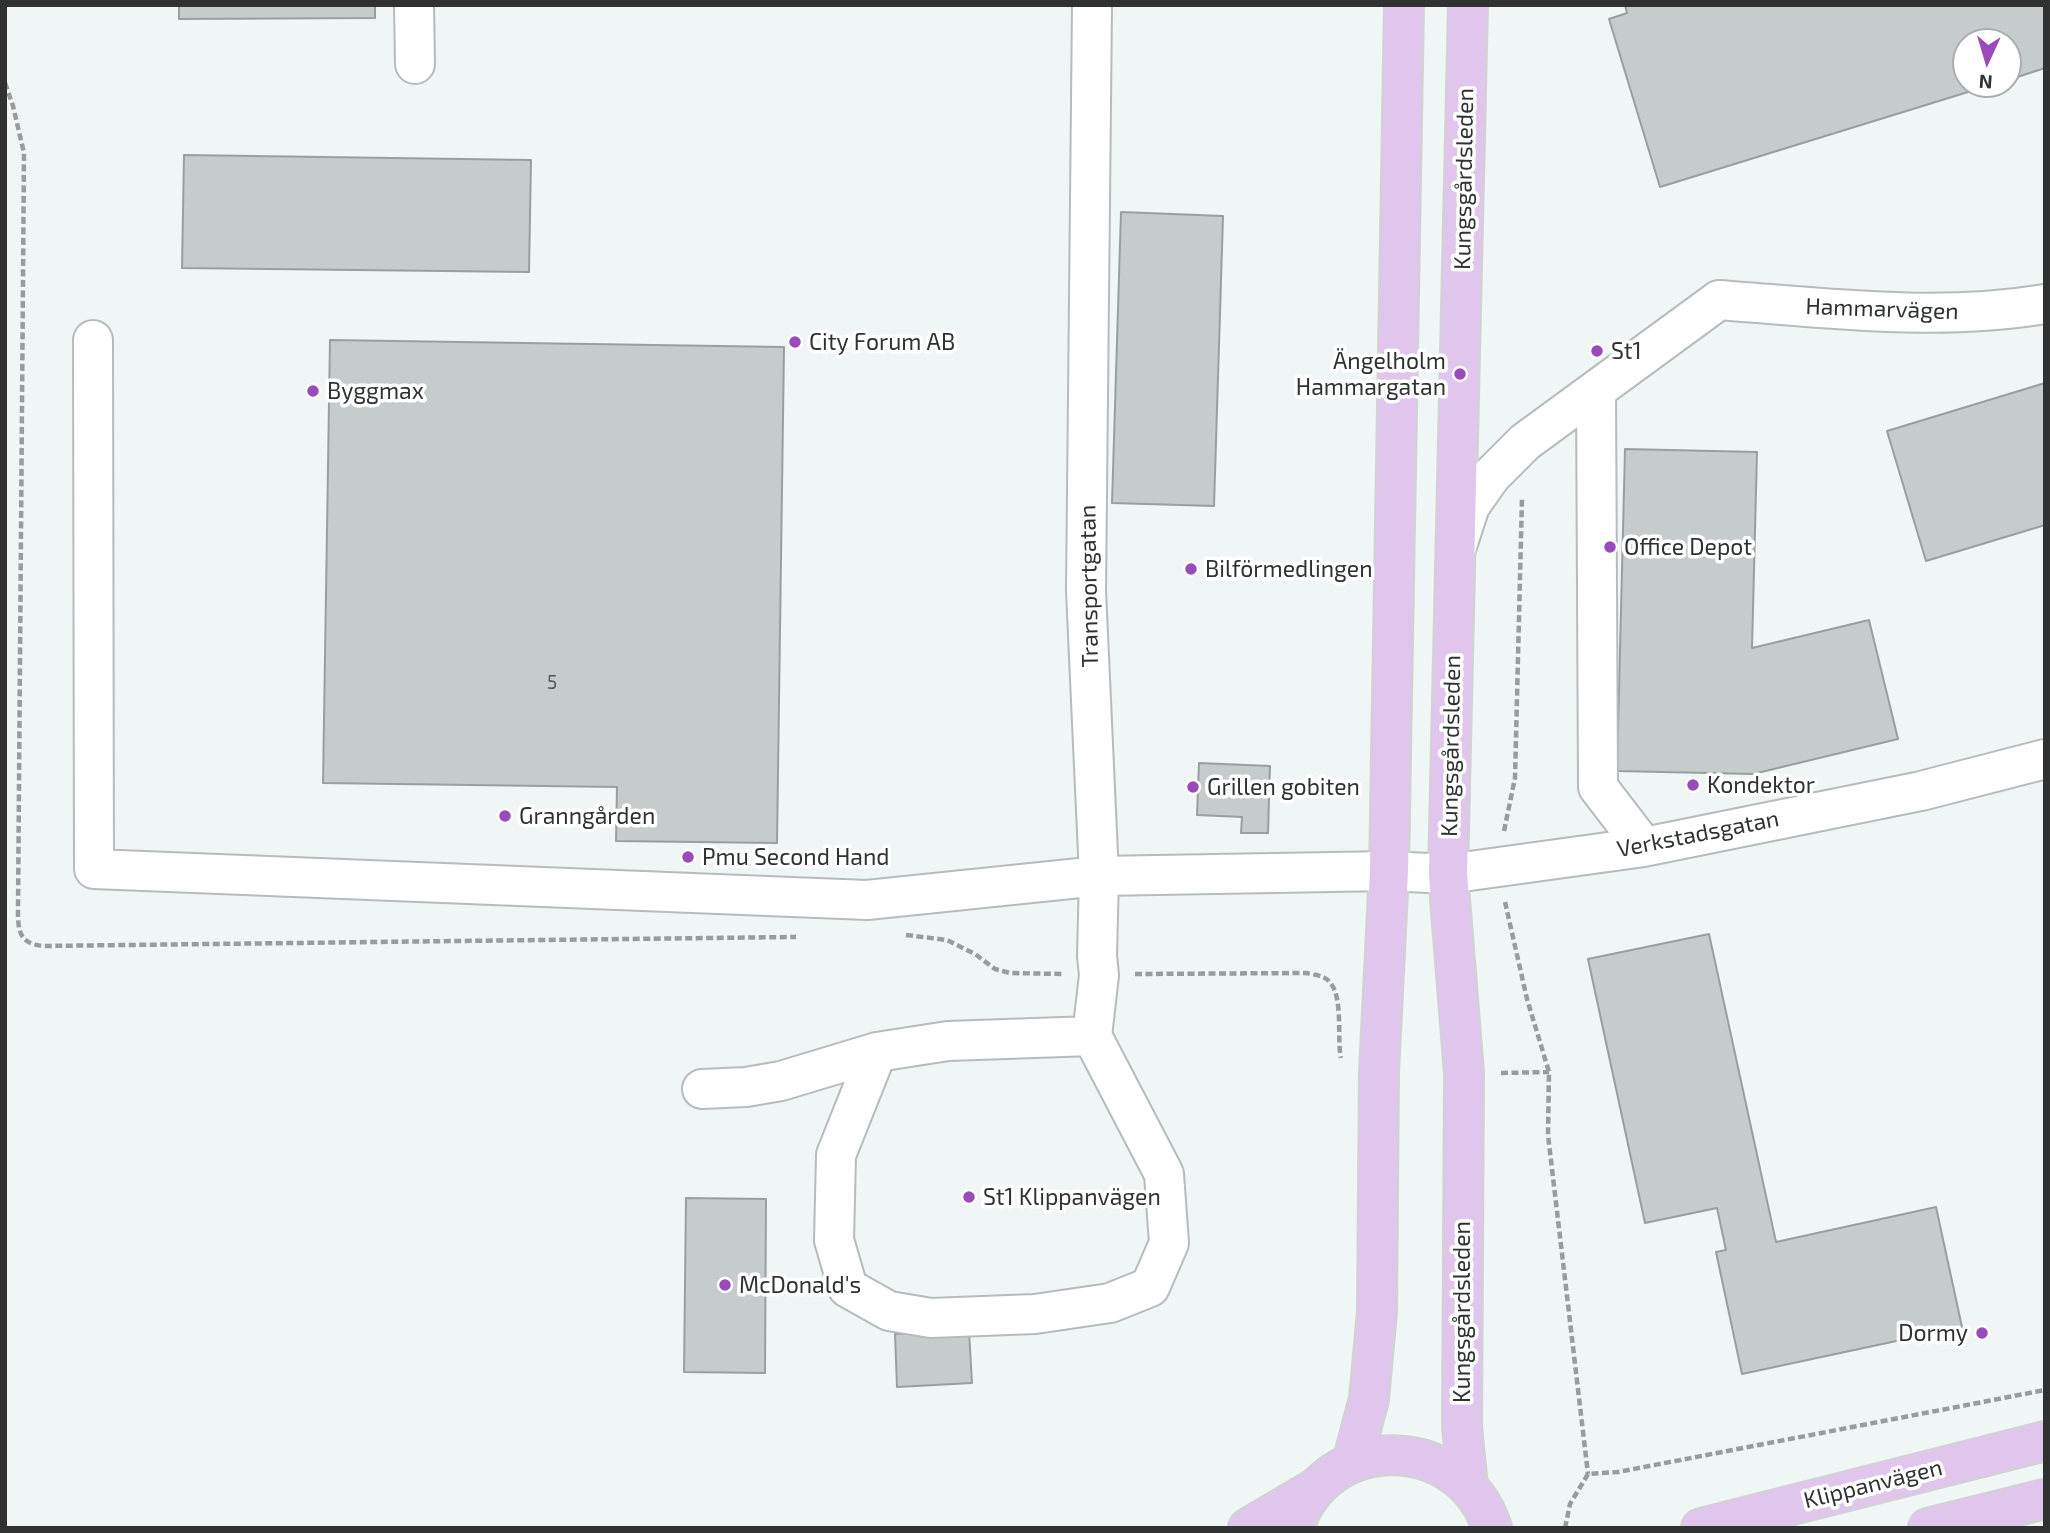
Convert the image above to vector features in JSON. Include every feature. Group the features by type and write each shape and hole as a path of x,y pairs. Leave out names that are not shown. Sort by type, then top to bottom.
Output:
{"main road":[{"path":"1352,1463 1369,1399 1377,1312 1379,1072 1389,871 1404,5"},
{"name":"Kungsgårdsleden","path":"1468,5 1448,874 1464,1073 1462,1427 1490,1514"},
{"name":"Klippanvägen","path":"1701,1528 2045,1441"},
{"path":"1248,1528 1352,1463 1385,1455 1419,1458 1440,1466 1490,1514"},
{"path":"1294,1528 1305,1503 1319,1486"},
{"path":"1928,1528 2045,1499"}],"street":[{"path":"414,5 415,64"},
{"name":"Transportgatan","path":"1092,5 1086,591 1099,876 1099,975 1092,1036"},
{"name":"Hammarvägen","path":"1596,390 1718,300 1948,314 2045,304"},
{"path":"93,340 94,869 867,900 1099,876 1389,871"},
{"path":"1455,552 1470,506 1491,476 1525,442 1596,390"},
{"path":"1596,390 1598,787 1644,847"},
{"name":"Verkstadsgatan","path":"1389,871 1448,874 1644,847 1921,790 2045,759"},
{"path":"702,1089 781,1082 877,1052 948,1041 1092,1036 1164,1174 1169,1243 1150,1287 1110,1303 1035,1314 931,1318 889,1311 848,1288 834,1240 836,1155 877,1052"}],"path":[{"path":"5,83 24,153 18,933 24,940 42,946 800,937"},
{"path":"1525,442 1515,778 1505,826 1502,866 1506,914 1549,1072 1548,1135 1588,1475 1570,1504 1565,1528"},
{"path":"905,935 947,940 975,954 995,969 1010,973 1306,973 1322,977 1331,983 1335,994 1339,1053 1343,1065 1355,1070 1379,1072"},
{"path":"1464,1073 1549,1072"},
{"path":"1588,1475 1618,1472 2045,1390"}],"building":[{"path":"179,5 375,5 375,18 179,19"},
{"path":"1625,5 2045,5 2045,68 2022,75 2022,28 1952,28 1952,97 1660,187 1609,19 1627,13"},
{"path":"184,155 531,160 529,272 182,268"},
{"path":"1121,212 1223,216 1214,506 1112,503"},
{"path":"330,340 784,347 777,843 616,841 617,787 323,783"},
{"path":"2045,383 2045,525 1926,561 1887,431"},
{"path":"1625,449 1757,452 1752,648 1869,620 1898,739 1753,774 1617,771"},
{"path":"1199,763 1270,766 1268,833 1241,833 1242,817 1197,815"},
{"path":"1709,934 1776,1242 1936,1207 1962,1327 1742,1374 1716,1252 1726,1250 1717,1208 1645,1223 1588,959"},
{"name":"McDonald's","path":"686,1198 766,1199 765,1373 684,1372"},
{"path":"969,1331 972,1383 897,1387 895,1334"}],"place":[{"name":"City Forum AB","path":"795,342"},
{"name":"St1","path":"1597,351"},
{"name":"Ängelholm Hammargatan","path":"1460,374"},
{"name":"Byggmax","path":"313,391"},
{"name":"Office Depot","path":"1610,547"},
{"name":"Bilförmedlingen","path":"1191,569"},
{"name":"Kondektor","path":"1693,785"},
{"name":"Grillen gobiten","path":"1193,787"},
{"name":"Granngården","path":"505,816"},
{"name":"Pmu Second Hand","path":"688,857"},
{"name":"St1 Klippanvägen","path":"969,1197"},
{"name":"McDonald's","path":"725,1285"},
{"name":"Dormy","path":"1982,1333"}]}
